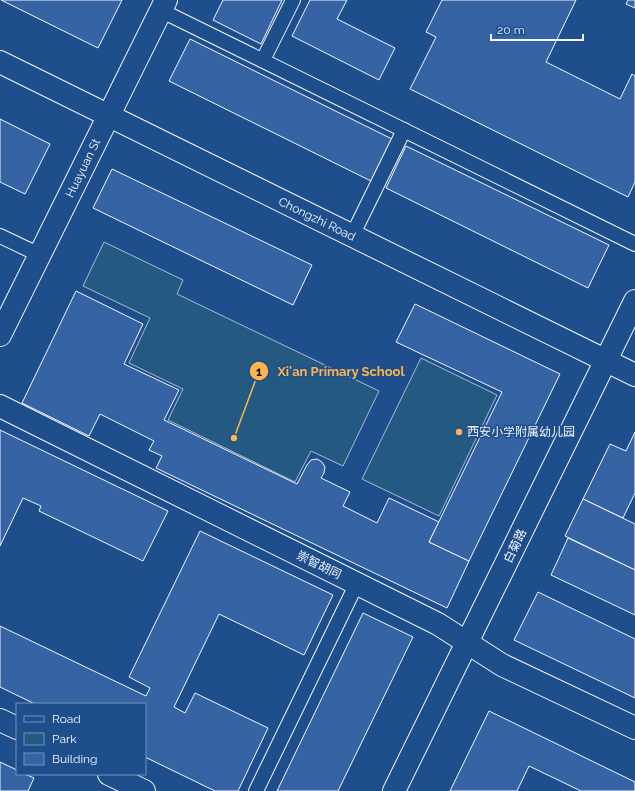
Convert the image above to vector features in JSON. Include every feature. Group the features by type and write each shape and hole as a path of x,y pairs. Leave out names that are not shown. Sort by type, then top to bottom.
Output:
{"street":[{"name":"Huayuan St","path":"0,335 163,5"},
{"name":"Chongzhi Road","path":"0,62 635,375"},
{"name":"白菊路","path":"394,791 635,301"},
{"name":"崇智胡同","path":"0,406 438,624 502,665 635,728"},
{"path":"0,720 16,728"},
{"path":"111,775 144,791"}],"lane":[{"path":"263,60 292,0"},
{"path":"163,5 263,60 635,244"},
{"path":"352,236 404,130"},
{"path":"0,236 40,255"},
{"path":"256,791 357,584"}],"green space":[{"path":"104,242 183,280 177,294 379,391 343,466 311,451 295,482 168,420 183,389 129,363 150,318 83,286"},
{"path":"421,358 497,395 439,516 362,479"}],"building":[{"path":"1,0 122,0 98,48"},
{"path":"223,0 282,0 261,44 213,20"},
{"path":"310,0 347,0 337,19 395,48 379,80 292,36"},
{"path":"442,0 576,0 546,62 620,99 632,74 635,76 635,182 628,197 410,89 436,37 426,32"},
{"path":"628,0 635,0 635,8 626,4"},
{"path":"190,39 392,139 371,181 169,81"},
{"path":"0,119 50,144 25,194 0,182"},
{"path":"406,146 609,245 588,288 386,188"},
{"path":"112,169 312,265 293,305 93,208"},
{"path":"76,291 143,324 124,364 179,390 164,420 297,484 311,460 317,459 322,462 325,467 321,478 350,492 343,506 377,523 389,498 439,522 429,542 469,561 447,608 156,468 162,456 149,450 154,441 100,414 89,436 22,403"},
{"path":"415,304 560,374 469,561 429,542 502,392 396,342"},
{"path":"0,430 168,511 143,561 39,511 41,506 23,498 0,546"},
{"path":"635,432 635,493 623,518 583,499 610,444 626,451"},
{"path":"583,499 635,524 635,570 565,536"},
{"path":"200,531 333,595 304,655 219,614 174,707 185,713 195,693 268,728 238,791 215,791 146,757 146,703 33,703 0,687 0,626 146,696 150,688 129,677"},
{"path":"568,538 635,570 635,615 551,575"},
{"path":"538,592 635,639 635,698 514,640"},
{"path":"363,613 413,637 338,791 277,791"},
{"path":"489,711 635,782 635,791 581,791 529,766 517,791 450,791"},
{"path":"0,762 16,770 16,775 27,775 34,778 28,791 0,791"}],"place":[{"name":"西安小学附属幼儿园","path":"459,432"},
{"name":"Xi'an Primary School","path":"234,438"}]}
